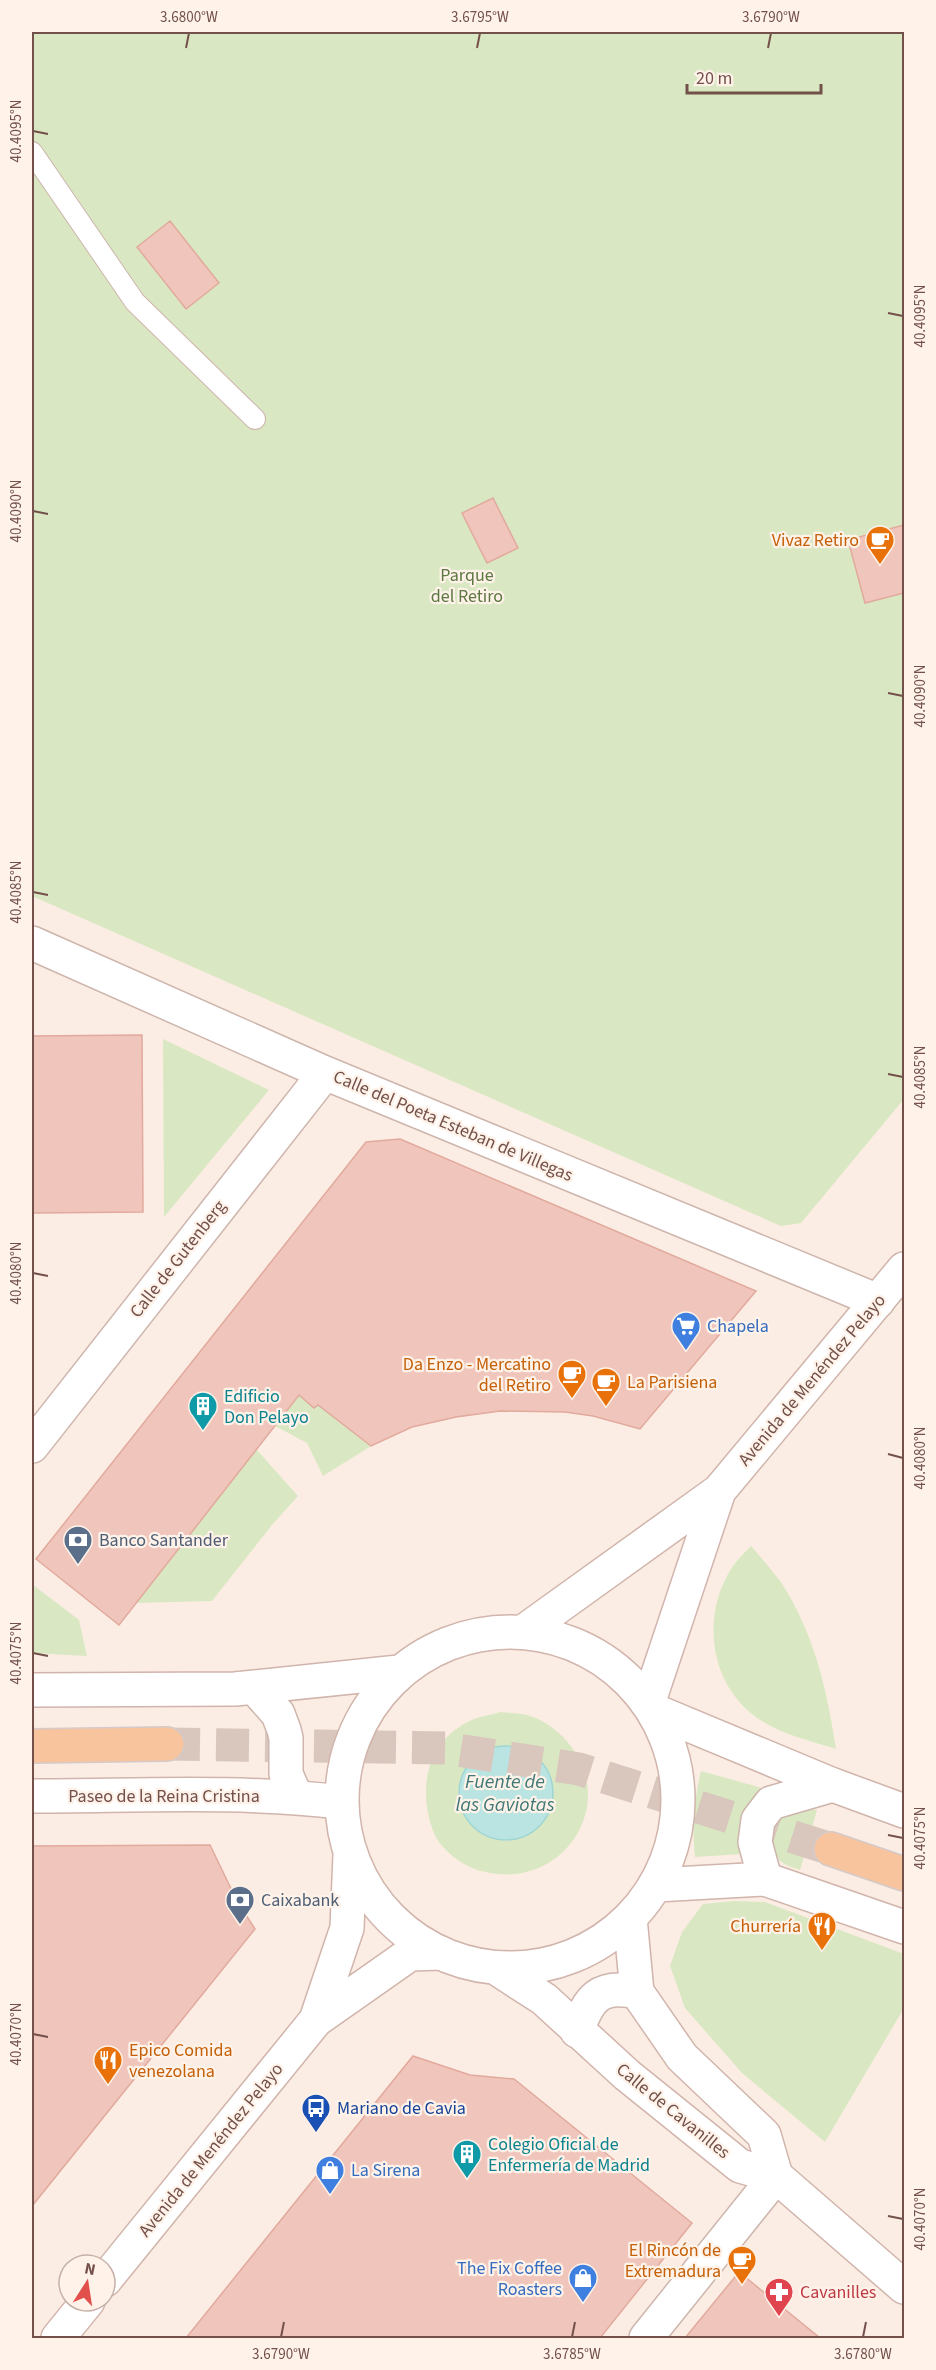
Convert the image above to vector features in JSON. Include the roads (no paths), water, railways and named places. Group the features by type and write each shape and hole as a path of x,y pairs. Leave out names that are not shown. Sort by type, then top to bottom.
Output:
{"main road":[{"name":"Calle del Poeta Esteban de Villegas","path":"32,943 325,1073 878,1301"},
{"name":"Calle de Gutenberg","path":"32,1446 325,1073"},
{"name":"Avenida de Menéndez Pelayo","path":"522,1632 719,1491 904,1269"},
{"name":"Avenida de Menéndez Pelayo","path":"651,1707 719,1491"},
{"path":"522,1632 561,1639 597,1655 628,1679 651,1707 672,1752 680,1797 674,1843 656,1885 630,1918 591,1948 545,1965 496,1968 441,1953 402,1929 370,1895 350,1853 341,1802 348,1754 368,1709 399,1672 436,1648 478,1635 522,1632"},
{"path":"32,1690 255,1688 399,1672"},
{"path":"255,1688 278,1714 286,1738 286,1774 296,1797"},
{"path":"651,1707 833,1785 904,1812"},
{"path":"32,1746 167,1744"},
{"path":"765,1879 755,1842 758,1820 771,1803 833,1785"},
{"name":"Paseo de la Reina Cristina","path":"32,1796 205,1794 296,1797 341,1802"},
{"path":"831,1849 904,1874"},
{"name":"Avenida de Menéndez Pelayo","path":"316,2019 347,1928 350,1853"},
{"path":"656,1885 765,1879 904,1927"},
{"path":"630,1918 637,1992 682,2057 764,2135 776,2176 646,2338"},
{"name":"Avenida de Menéndez Pelayo","path":"117,2265 316,2019 410,1954 441,1953"},
{"name":"Calle de Cavanilles","path":"496,1968 544,1999 646,2091 740,2166 776,2176 904,2287"},
{"path":"577,2031 586,2007 597,1996 609,1990 637,1992"},
{"path":"58,2338 78,2313"}],"lane":[{"path":"32,152 135,302 255,419"}],"water":[{"name":"Fuente de las Gaviotas","path":"506,1746 524,1750 539,1760 549,1775 553,1793 549,1811 539,1826 524,1836 506,1840 488,1836 473,1826 463,1811 459,1793 463,1775 473,1760 488,1750"}],"tunnel":[{"path":"167,1744 445,1748 579,1769 831,1849"}],"place":[{"name":"Vivaz Retiro","path":"880,566"},
{"name":"Chapela","path":"686,1352"},
{"name":"Da Enzo - Mercatino del Retiro","path":"572,1400"},
{"name":"La Parisiena","path":"606,1408"},
{"name":"Edificio Don Pelayo","path":"203,1432"},
{"name":"Banco Santander","path":"78,1566"},
{"name":"Caixabank","path":"240,1926"},
{"name":"Churrería","path":"822,1952"},
{"name":"Epico Comida venezolana","path":"108,2086"},
{"name":"Mariano de Cavia","path":"316,2134"},
{"name":"Colegio Oficial de Enfermería de Madrid","path":"467,2180"},
{"name":"La Sirena","path":"330,2196"},
{"name":"El Rincón de Extremadura","path":"742,2286"},
{"name":"The Fix Coffee Roasters","path":"583,2304"},
{"name":"Cavanilles","path":"779,2318"}],"park label":[{"name":"Parque del Retiro","path":"467,585"}]}
